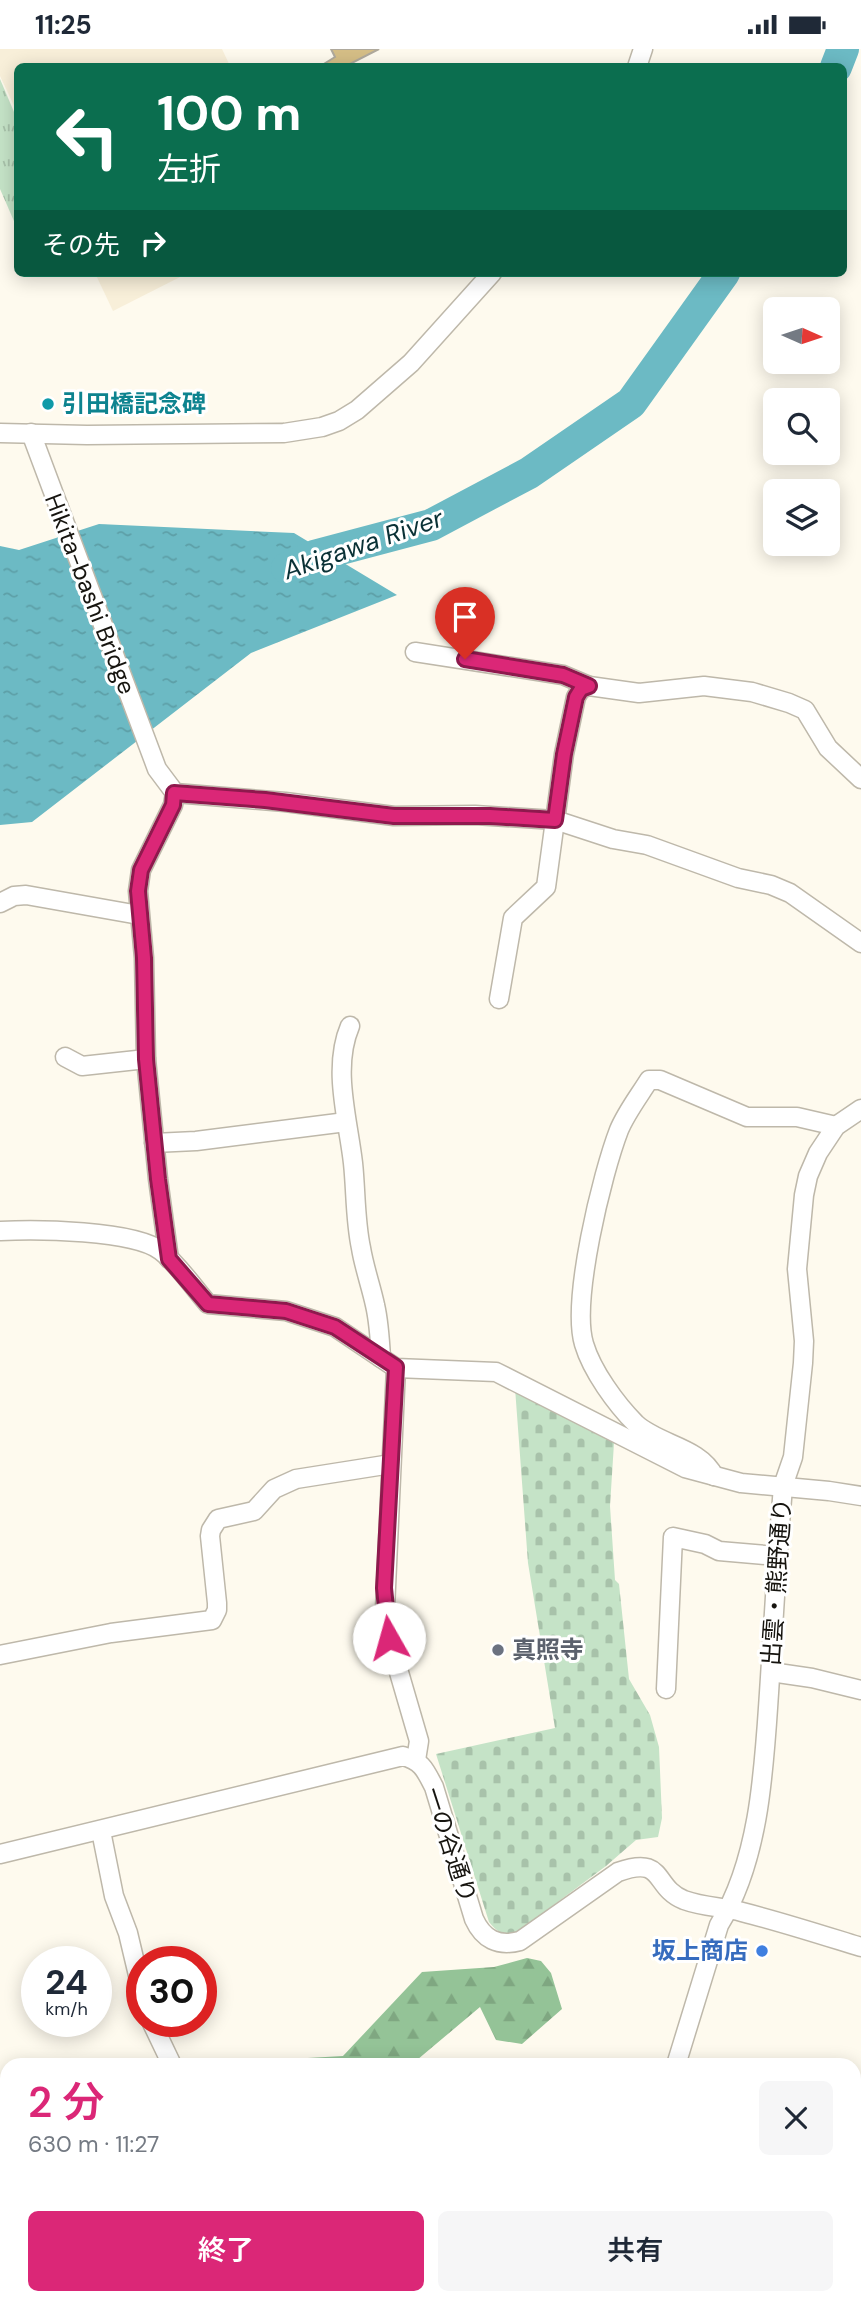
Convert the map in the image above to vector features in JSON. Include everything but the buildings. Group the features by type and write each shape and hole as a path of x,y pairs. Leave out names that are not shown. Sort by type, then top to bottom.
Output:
{"street":[{"path":"0,433 33,441 87,435 292,433 330,425 358,410 411,363 488,277"},
{"name":"Hikita-bashi Bridge","path":"33,441 157,769 174,793"},
{"path":"415,652 563,675 589,686 639,692 704,687 752,692 805,710 828,748 861,779"},
{"path":"499,999 513,918 546,887 564,754 576,697 581,689 589,686"},
{"path":"169,1259 146,1059 144,958 138,891 141,870 173,805 174,793 272,800 394,816 495,816 555,820 613,839 647,845 738,878 771,885 790,893 861,943"},
{"path":"0,903 14,896 26,895 139,915"},
{"path":"350,1026 343,1041 342,1068 346,1122 353,1162 356,1220 389,1363 390,1464 385,1609 389,1638 419,1741 416,1760"},
{"path":"65,1056 82,1066 146,1059"},
{"path":"714,1476 708,1464 638,1425 598,1376 583,1342 581,1304 592,1228 620,1128 649,1080 660,1080 747,1118 797,1117 836,1126"},
{"name":"出雲・熊野通り","path":"678,2058 719,1925 729,1910 743,1872 763,1783 783,1486 793,1457 803,1363 804,1341 797,1269 804,1195 808,1176 818,1153 836,1126 861,1109"},
{"path":"154,1143 196,1141 346,1122"},
{"path":"0,1231 79,1233 145,1241 162,1251 208,1304 286,1311 335,1327 389,1363 495,1372 685,1468 741,1483 861,1496"},
{"path":"0,1655 111,1633 212,1620 217,1603 211,1529 218,1519 254,1511 274,1489 296,1479 390,1464"},
{"path":"666,1689 673,1537 705,1544 719,1551 778,1556"},
{"path":"771,1672 861,1689"},
{"name":"一の谷通り","path":"0,1854 403,1756 416,1760 426,1771 434,1787 474,1919 490,1940 507,1945 520,1941 618,1872 635,1865 649,1867 674,1895 684,1900 861,1947"},
{"path":"101,1831 114,1896 131,1946"},
{"path":"159,2037 169,2058"}],"shaded area":[{"path":"0,49 222,49 229,63 14,63 14,106 0,76"},
{"path":"97,277 180,277 113,311"}],"green space":[{"path":"0,79 14,112 14,221 0,189"},
{"path":"515,1388 614,1443 610,1506 615,1580 619,1584 629,1679 650,1715 659,1747 662,1818 658,1837 636,1840 606,1866 516,1933 508,1934 498,1931 489,1922 436,1754 555,1728 528,1563"},
{"path":"527,1958 541,1961 551,1973 562,2009 522,2044 496,2040 480,2007 419,2058 308,2058 343,2056 422,1972 494,1967"}],"water":[{"path":"99,524 294,533 397,595 251,653 32,822 0,825 0,546 19,550"}],"waterway":[{"name":"Akigawa River","path":"838,63 843,49"},
{"name":"Akigawa River","path":"287,568 314,556 431,525 529,473 631,403 721,277"}],"place":[{"name":"引田橋記念碑","path":"48,404"},
{"name":"真照寺","path":"498,1650"},
{"name":"坂上商店","path":"762,1951"}],"route":[{"path":"389,1638 384,1588 396,1367 335,1327 286,1311 208,1304 169,1259 146,1059 144,958 138,891 141,870 173,805 174,793 265,800 394,816 475,815 555,820 564,754 576,697 581,689 589,686 563,675 465,659"}]}
